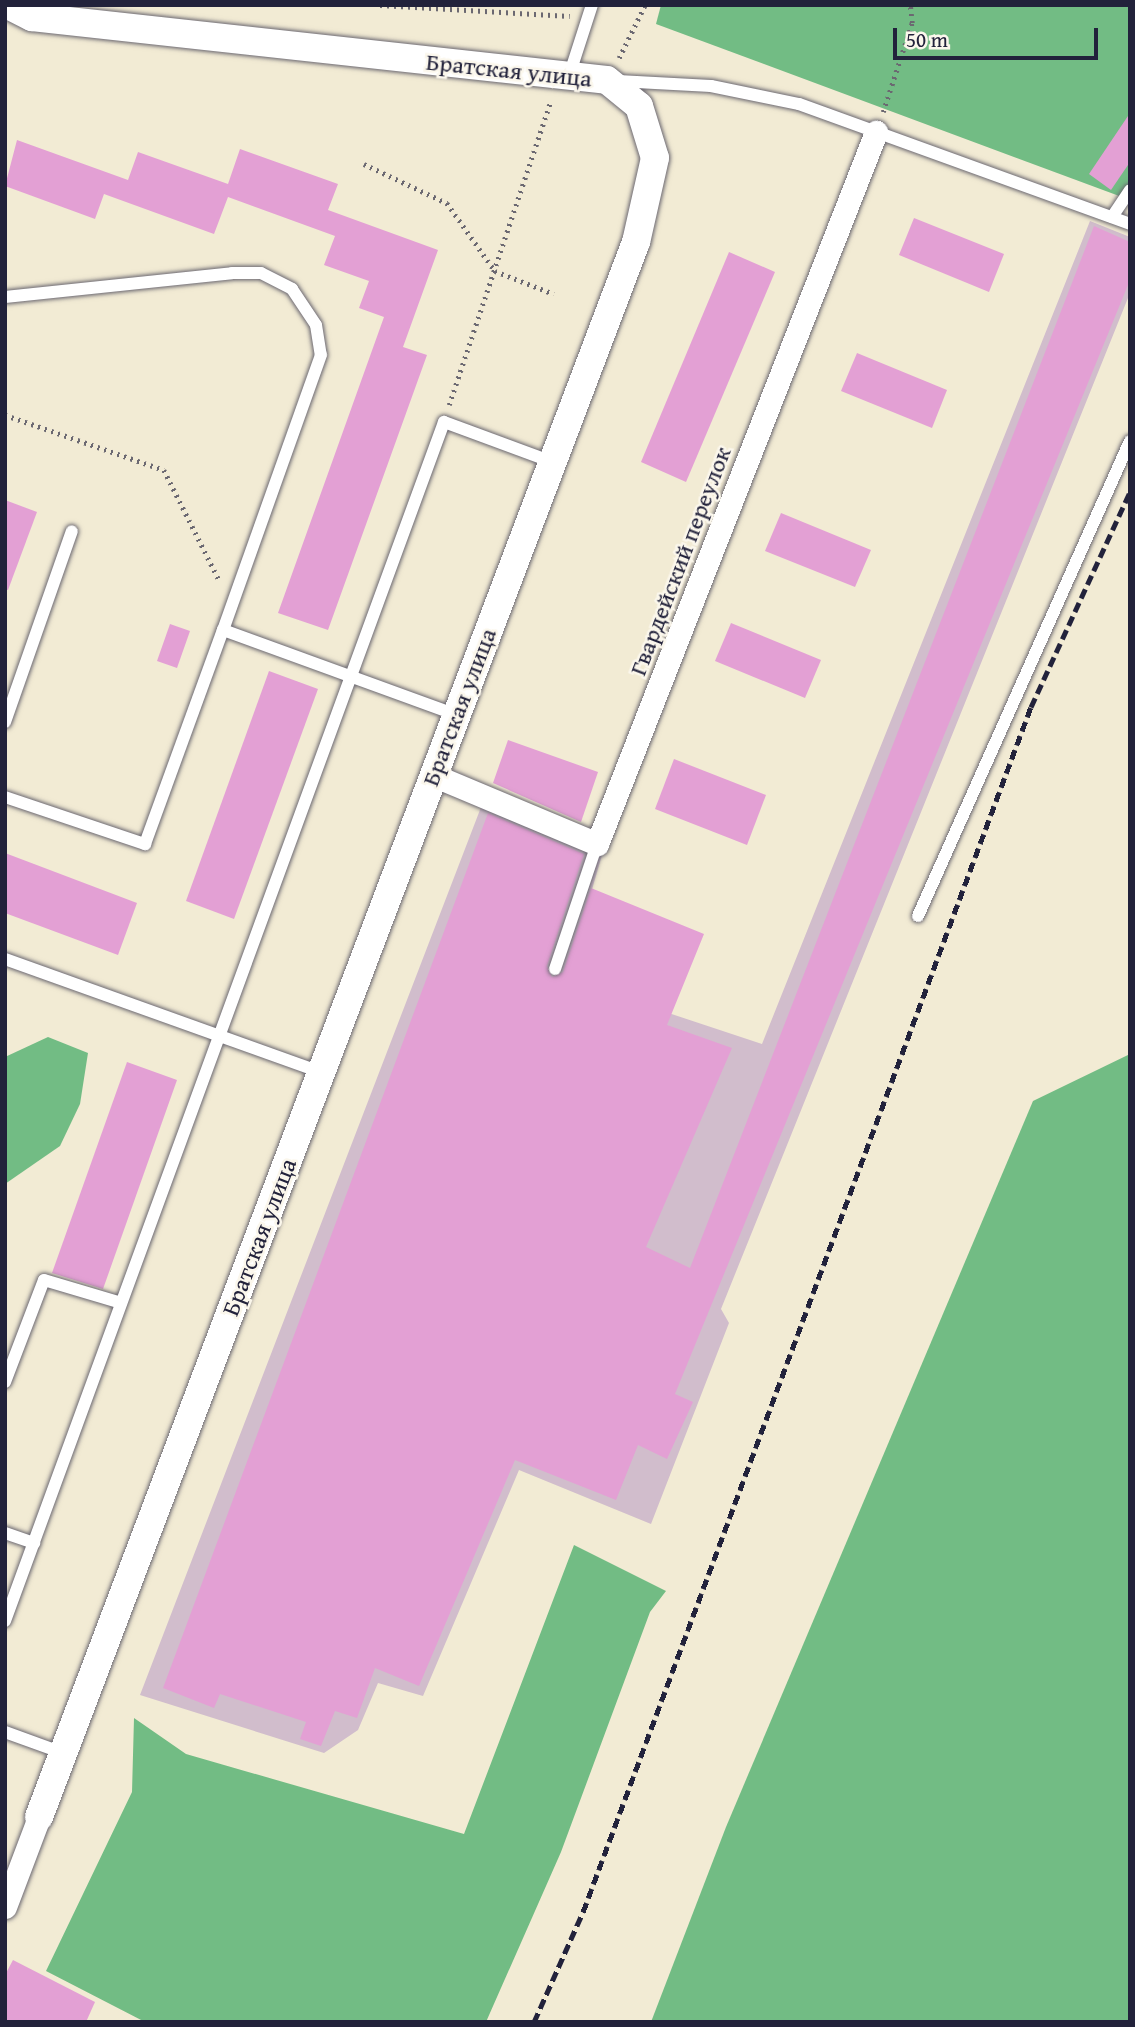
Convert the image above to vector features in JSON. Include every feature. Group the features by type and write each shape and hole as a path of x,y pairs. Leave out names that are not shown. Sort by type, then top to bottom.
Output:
{"street":[{"name":"Братская улица","path":"5,1907 636,242 654,158 639,106 607,80 32,17 8,5"},
{"name":"Гвардейский переулок","path":"597,844 876,132"},
{"path":"433,775 597,844"}],"lane":[{"path":"565,76 590,11"},
{"path":"607,80 711,86 799,104 1130,224"},
{"path":"1112,217 1130,190"},
{"path":"5,297 232,273 261,273 292,289 316,325 321,355 145,844 5,797"},
{"path":"5,1621 444,422 552,462"},
{"path":"918,916 1130,441"},
{"path":"5,722 72,531"},
{"path":"223,630 350,679 457,715"},
{"path":"555,969 597,844"},
{"path":"5,959 321,1072"},
{"path":"5,1382 44,1280 121,1303"},
{"path":"5,1533 34,1543"},
{"path":"5,1732 64,1754"}],"path":[{"path":"380,5 590,11"},
{"path":"607,80 645,5"},
{"path":"876,132 912,23 910,5"},
{"path":"444,422 565,76"},
{"path":"363,164 447,203 495,271 554,294"},
{"path":"5,415 164,470 231,605"}],"shaded area":[{"path":"1090,221 1130,237 1130,293 721,1309 729,1323 651,1524 519,1470 423,1696 378,1683 358,1730 324,1753 140,1695 483,802 602,855 566,979 762,1044"}],"green space":[{"path":"661,5 1130,5 1130,200 656,24"},
{"path":"48,1037 88,1053 80,1104 60,1146 5,1184 5,1057"},
{"path":"1130,1054 1130,2022 651,2022 726,1827 1033,1101"},
{"path":"574,1545 666,1591 650,1612 561,1852 486,2022 145,2022 46,1971 132,1792 134,1718 186,1754 464,1834"}],"building":[{"path":"1130,113 1130,162 1111,190 1089,174"},
{"path":"17,140 128,180 138,152 228,184 240,149 338,184 328,210 438,250 403,347 427,355 328,630 278,613 384,317 359,308 369,281 324,265 335,236 228,197 214,234 104,194 95,219 5,186"},
{"path":"914,218 1004,254 989,292 899,255"},
{"path":"1094,226 1130,242 1130,280 675,1394 693,1402 667,1459 638,1445 616,1500 515,1460 419,1686 375,1668 357,1718 335,1711 321,1746 300,1739 306,1722 220,1694 214,1708 163,1688 488,813 584,854 547,966 552,977 563,972 591,888 704,934 667,1025 732,1048 646,1247 690,1268"},
{"path":"729,252 775,272 686,482 641,462"},
{"path":"857,353 947,390 932,428 841,391"},
{"path":"5,500 37,512 8,590 5,589"},
{"path":"781,513 871,550 855,587 765,551"},
{"path":"731,623 821,660 805,698 715,661"},
{"path":"170,624 190,631 177,668 157,661"},
{"path":"269,671 318,689 234,919 186,901"},
{"path":"508,740 598,772 581,822 493,783"},
{"path":"674,759 766,795 747,845 655,809"},
{"path":"5,853 137,903 118,955 5,913"},
{"path":"127,1062 177,1080 103,1289 52,1273"},
{"path":"13,1960 95,2002 86,2022 5,2022 5,1975"}],"railway":[{"path":"534,2022 583,1912 1031,707 1130,492"}]}
